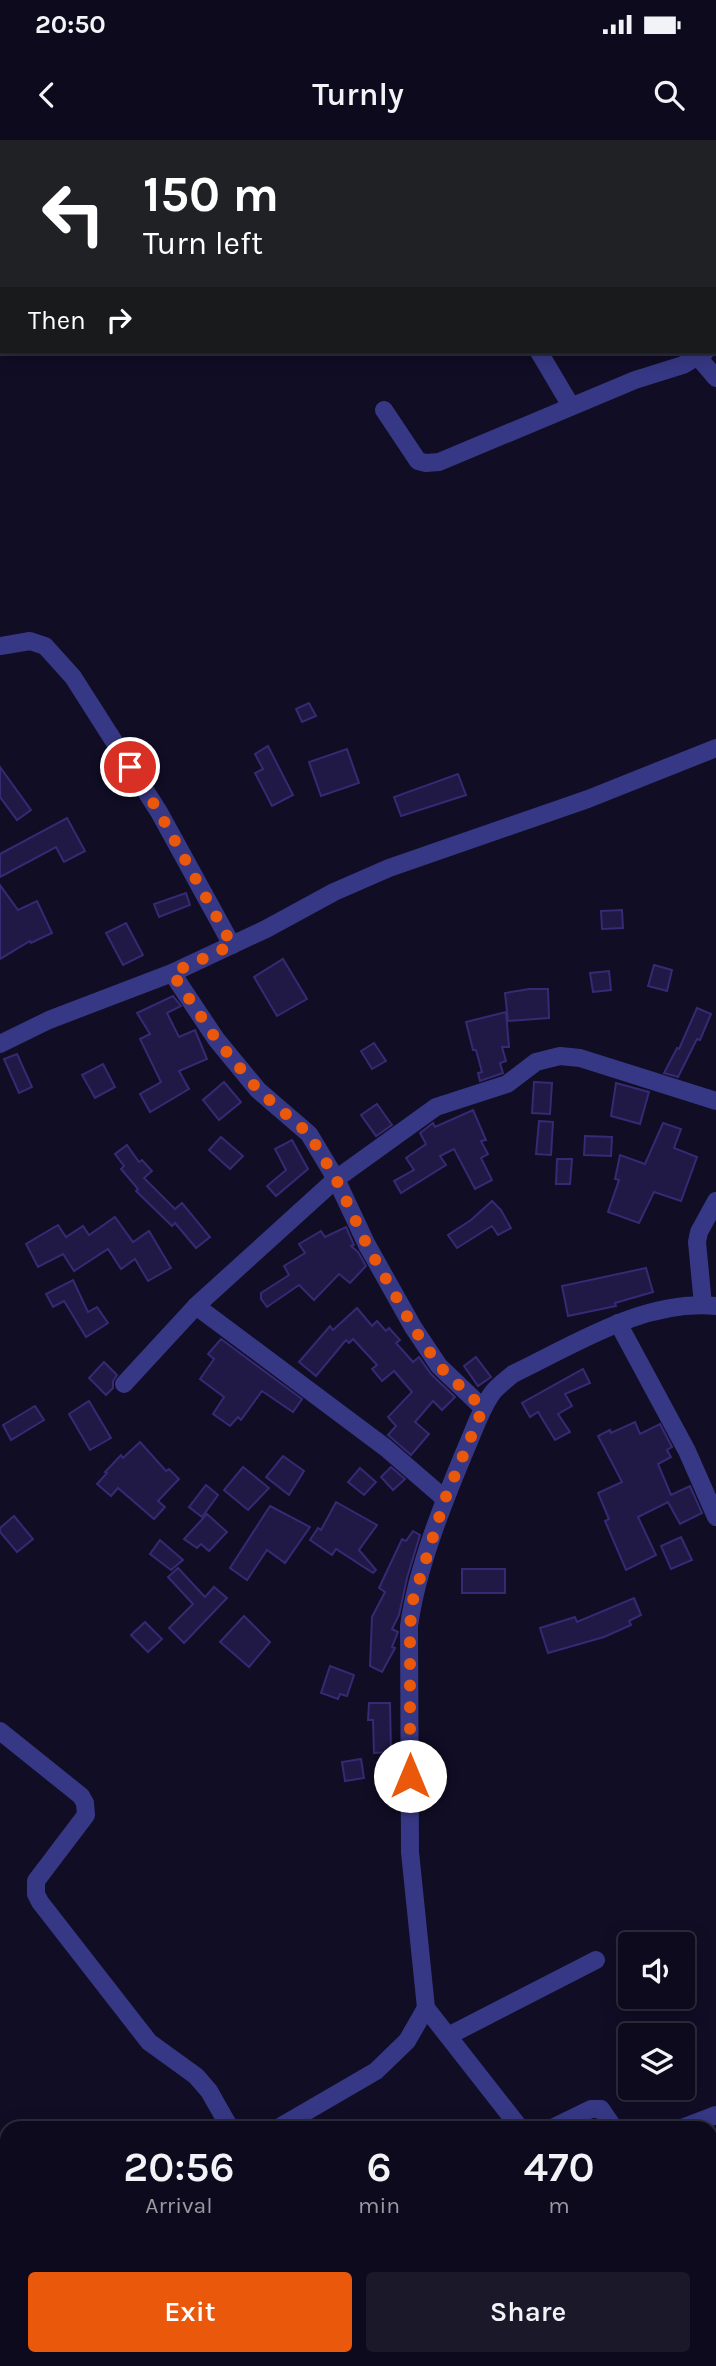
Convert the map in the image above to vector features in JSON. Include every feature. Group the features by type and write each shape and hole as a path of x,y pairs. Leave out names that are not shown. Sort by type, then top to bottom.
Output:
{"street":[{"path":"541,354 570,406"},
{"path":"384,410 418,461 426,463 439,461 635,380 683,365 702,354 716,379"},
{"path":"0,646 30,641 45,646 73,677 159,812 232,945"},
{"path":"0,1044 48,1020 172,973 232,945 334,891 389,868 588,799 716,748"},
{"path":"172,973 216,1039 258,1090 309,1134 336,1179 367,1245 413,1327 439,1366 483,1408"},
{"path":"124,1384 196,1306 336,1179 436,1107 507,1084 536,1062 560,1056 580,1058 716,1101"},
{"path":"515,2121 426,2008 410,1852 410,1626 413,1600 445,1499 483,1408 493,1393 513,1374 618,1323 669,1308 709,1305 697,1242 699,1232 716,1201"},
{"path":"196,1306 386,1448 445,1499"},
{"path":"618,1323 687,1451 716,1517"},
{"path":"0,1731 81,1796 85,1803 86,1815 36,1881 36,1894 40,1902 149,2042 196,2076 209,2091 226,2121"},
{"path":"448,2036 596,1960"},
{"path":"290,2121 376,2071 407,2040 426,2008"},
{"path":"565,2121 582,2112 601,2109 609,2121"}],"building":[{"path":"309,703 316,716 302,722 296,709"},
{"path":"268,746 293,795 272,806 255,773 263,769 255,754"},
{"path":"347,749 359,783 321,796 309,762"},
{"path":"0,767 31,810 17,820 0,797"},
{"path":"458,774 466,795 401,816 394,797"},
{"path":"67,818 85,851 64,862 56,847 0,877 0,854"},
{"path":"0,885 18,910 37,901 52,933 31,943 30,941 0,959"},
{"path":"186,893 190,905 159,917 154,904"},
{"path":"622,910 623,928 602,929 601,911"},
{"path":"126,923 143,955 123,965 106,933"},
{"path":"283,959 307,999 277,1016 254,977"},
{"path":"654,965 672,970 667,991 648,986"},
{"path":"609,971 611,990 593,992 590,973"},
{"path":"548,989 549,1018 508,1021 505,993"},
{"path":"173,996 181,1006 167,1013 179,1037 195,1030 207,1059 179,1071 189,1089 150,1112 140,1094 161,1082 140,1039 150,1034 137,1013"},
{"path":"697,1008 711,1014 700,1040 697,1039 678,1077 664,1073 677,1048 679,1049"},
{"path":"506,1012 509,1047 502,1047 506,1061 500,1063 503,1073 480,1081 478,1073 482,1072 466,1022"},
{"path":"374,1043 386,1061 372,1069 361,1051"},
{"path":"17,1054 32,1087 19,1093 4,1059"},
{"path":"103,1064 115,1087 95,1098 82,1075"},
{"path":"224,1082 241,1102 219,1120 203,1100"},
{"path":"534,1082 552,1083 550,1114 532,1113"},
{"path":"616,1083 649,1092 640,1124 611,1116"},
{"path":"377,1104 392,1125 376,1136 361,1115"},
{"path":"473,1110 486,1140 481,1141 488,1154 481,1158 492,1180 475,1189 454,1149 440,1156 446,1165 401,1193 394,1181 414,1170 406,1158 426,1144 420,1133 433,1123 435,1127"},
{"path":"539,1121 553,1122 551,1155 536,1154"},
{"path":"663,1123 681,1129 674,1148 697,1157 681,1201 654,1192 639,1223 608,1212 619,1180 615,1179 620,1155 645,1164"},
{"path":"585,1136 612,1137 611,1156 584,1155"},
{"path":"221,1137 243,1156 230,1169 209,1150"},
{"path":"292,1140 308,1169 276,1196 267,1186 286,1170 275,1149"},
{"path":"127,1145 139,1162 142,1160 152,1171 144,1178 175,1209 182,1203 210,1237 196,1248 175,1223 172,1226 136,1191 138,1189 121,1169 124,1166 115,1154"},
{"path":"557,1159 572,1159 570,1184 556,1184"},
{"path":"492,1201 501,1210 511,1228 498,1235 492,1226 457,1248 448,1235 471,1220"},
{"path":"115,1217 133,1242 149,1231 171,1268 148,1281 135,1259 121,1269 108,1249 74,1271 63,1254 38,1267 26,1244 58,1225 66,1237 83,1226 89,1235"},
{"path":"346,1227 354,1245 351,1246 366,1266 350,1283 339,1274 314,1300 299,1285 267,1307 261,1299 261,1293 289,1275 284,1266 305,1253 299,1244 321,1231 325,1237"},
{"path":"646,1268 653,1292 615,1303 616,1306 568,1316 562,1286"},
{"path":"73,1280 88,1312 97,1307 108,1323 86,1337 64,1301 53,1307 46,1294"},
{"path":"357,1308 372,1326 377,1321 386,1331 389,1328 400,1340 396,1343 413,1362 419,1357 431,1374 455,1397 442,1410 433,1401 415,1422 429,1434 411,1455 388,1435 396,1426 388,1417 412,1392 394,1371 382,1381 372,1369 377,1365 353,1339 349,1343 346,1340 316,1376 299,1362 330,1326 333,1330"},
{"path":"221,1339 302,1399 293,1412 262,1391 241,1420 238,1417 230,1426 213,1414 224,1397 200,1379 214,1359 208,1354"},
{"path":"476,1357 491,1377 478,1386 464,1366"},
{"path":"104,1362 117,1375 113,1388 106,1395 89,1378"},
{"path":"583,1369 590,1383 565,1394 572,1406 558,1414 570,1432 555,1440 538,1412 530,1417 522,1403"},
{"path":"89,1401 111,1438 90,1450 69,1414"},
{"path":"35,1406 44,1420 11,1440 3,1425"},
{"path":"635,1422 640,1434 660,1424 672,1447 667,1450 671,1457 658,1464 671,1495 690,1486 702,1513 680,1524 668,1502 638,1517 656,1555 626,1570 605,1521 609,1519 598,1493 622,1482 598,1436"},
{"path":"140,1442 166,1471 169,1469 179,1479 158,1501 165,1507 154,1519 118,1488 111,1496 97,1484 121,1455 123,1458"},
{"path":"283,1456 304,1471 289,1495 266,1477"},
{"path":"243,1467 269,1488 248,1510 224,1490"},
{"path":"391,1467 405,1479 393,1490 381,1477"},
{"path":"360,1468 376,1482 364,1495 348,1482"},
{"path":"206,1485 218,1495 202,1517 189,1507"},
{"path":"336,1502 377,1525 359,1550 376,1570 373,1573 336,1549 332,1555 310,1540 318,1528 321,1530"},
{"path":"270,1506 310,1527 285,1563 267,1550 247,1580 230,1568"},
{"path":"207,1514 227,1532 209,1551 201,1544 197,1548 184,1539"},
{"path":"14,1516 33,1539 17,1552 0,1532 0,1528"},
{"path":"413,1531 420,1535 399,1615 392,1629 398,1632 392,1647 395,1648 382,1672 370,1666 372,1617 385,1592 379,1588 402,1539 406,1541"},
{"path":"681,1537 692,1560 671,1569 661,1546"},
{"path":"160,1540 183,1560 171,1570 150,1554"},
{"path":"178,1568 205,1597 214,1587 227,1598 184,1643 169,1628 193,1604 168,1577"},
{"path":"462,1569 505,1569 505,1593 462,1593"},
{"path":"634,1598 641,1615 629,1621 631,1625 604,1637 548,1653 540,1628 575,1617 577,1622"},
{"path":"244,1616 270,1642 249,1667 220,1642"},
{"path":"145,1622 162,1639 148,1652 131,1635"},
{"path":"330,1666 354,1675 347,1696 340,1694 338,1699 321,1693"},
{"path":"369,1703 390,1703 391,1752 374,1753 373,1720 368,1720"},
{"path":"361,1759 364,1778 345,1781 342,1762"}],"route":[{"path":"130,767 159,812 232,945 172,973 216,1039 258,1090 309,1134 336,1179 367,1245 413,1327 439,1366 483,1408 445,1499 413,1600 410,1626 410,1776"}]}
